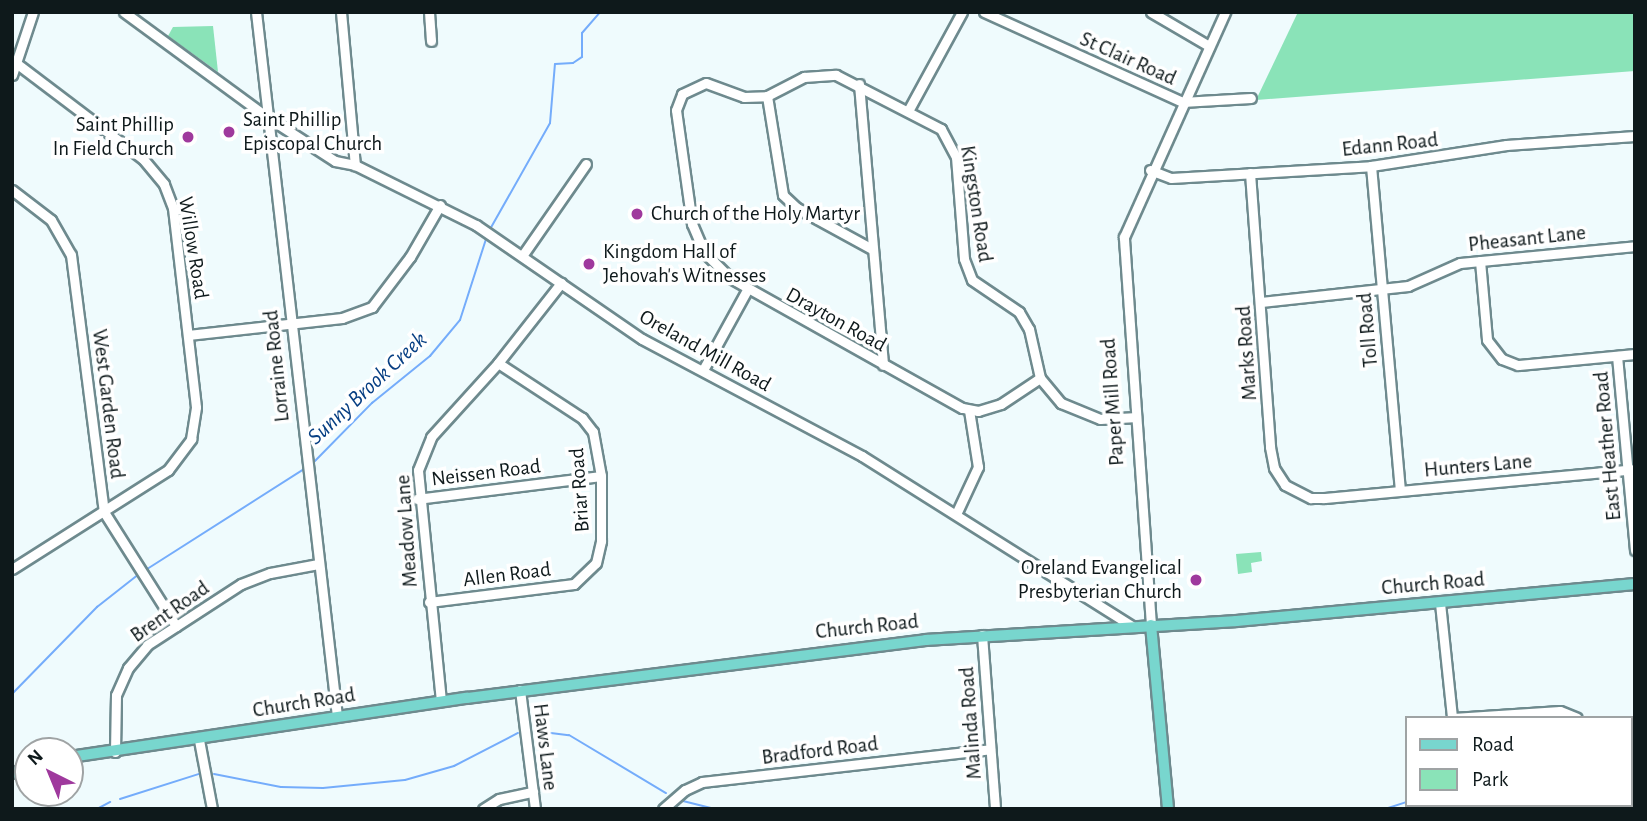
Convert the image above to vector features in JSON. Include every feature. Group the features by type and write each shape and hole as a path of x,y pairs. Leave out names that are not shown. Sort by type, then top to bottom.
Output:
{"main road":[{"name":"Church Road","path":"84,757 520,690 982,635 1440,603 1635,584"},
{"name":"Paper Mill Road","path":"1151,625 1168,809"}],"street":[{"path":"12,75 33,12"},
{"name":"Oreland Mill Road","path":"124,12 267,117 335,161 355,165 440,205 489,233 642,339 703,370 957,512 1132,626"},
{"name":"Lorraine Road","path":"256,12 305,457 337,716"},
{"path":"341,12 355,165"},
{"path":"429,12 431,41"},
{"path":"908,111 962,12"},
{"name":"St Clair Road","path":"984,12 1182,102"},
{"path":"1151,12 1209,46"},
{"name":"Paper Mill Road","path":"1151,625 1133,417 1123,248 1129,219 1150,170 1225,12"},
{"name":"Willow Road","path":"16,63 143,159 164,184 173,208 188,335 195,425 177,461 104,512"},
{"name":"Kingston Road","path":"691,87 706,83 744,97 767,96 817,75 836,75 859,84 941,129 953,146 967,271 979,288 1022,317 1040,378 1055,397 1080,414 1108,420 1133,417"},
{"path":"859,84 883,365"},
{"name":"Drayton Road","path":"691,87 680,98 676,110 692,224 710,260 747,290 968,410"},
{"path":"767,96 783,195 797,208 872,249"},
{"path":"1182,102 1251,98"},
{"name":"Edann Road","path":"1150,170 1171,178 1371,166 1506,145 1635,136"},
{"path":"522,256 586,164"},
{"name":"Toll Road","path":"1371,166 1400,490"},
{"name":"Marks Road","path":"1250,173 1274,468 1285,485 1299,494 1324,498"},
{"name":"West Garden Road","path":"12,190 51,220 71,255 104,512 176,626"},
{"path":"188,335 342,318 372,307 410,257 440,205"},
{"name":"Pheasant Lane","path":"1261,302 1408,286 1449,266 1480,261 1635,246"},
{"path":"1480,261 1488,340 1502,359 1518,365 1617,356"},
{"name":"Meadow Lane","path":"441,701 417,499 418,470 431,437 498,363 561,283"},
{"path":"703,370 747,290"},
{"name":"East Heather Road","path":"1635,354 1617,356 1631,469 1635,550"},
{"name":"Briar Road","path":"498,363 582,418 593,432 601,476 601,541 596,564 588,576"},
{"path":"957,512 978,467 968,410 1000,404 1040,378"},
{"name":"Hunters Lane","path":"1324,498 1631,469"},
{"name":"Neissen Road","path":"417,499 601,476"},
{"path":"12,569 104,512"},
{"name":"Brent Road","path":"112,752 112,717 121,680 148,645 255,578 318,564"},
{"name":"Allen Road","path":"429,602 574,584 588,576"},
{"path":"1440,603 1452,716"},
{"name":"Malinda Road","path":"982,635 995,809"},
{"name":"Haws Lane","path":"520,690 535,809"},
{"path":"1483,716 1560,711 1572,716"},
{"path":"199,740 212,809"},
{"name":"Bradford Road","path":"663,809 685,790 702,782 990,749"},
{"path":"483,809 499,799 533,792"}],"green space":[{"path":"1298,12 1635,12 1635,71 1256,100"},
{"path":"213,26 218,72 168,36 173,27"},
{"path":"1261,552 1262,561 1251,563 1252,572 1238,574 1236,554"}],"waterway":[{"name":"Sunny Brook Creek","path":"489,231 550,123 555,64 573,63 582,57 582,33 600,12"},
{"name":"Sunny Brook Creek","path":"312,464 372,403 430,356 460,320 487,236"},
{"name":"Sunny Brook Creek","path":"144,571 304,469"},
{"name":"Sunny Brook Creek","path":"12,694 97,607 139,574"},
{"path":"535,731 569,735 666,793"},
{"path":"214,774 281,787 323,788 405,780 454,766 518,733"},
{"path":"120,799 199,774"},
{"path":"679,800 715,809"},
{"path":"97,809 110,802"},
{"path":"1385,809 1406,802"}],"place":[{"name":"Saint Phillip Episcopal Church","path":"229,132"},
{"name":"Saint Phillip In Field Church","path":"188,137"},
{"name":"Church of the Holy Martyr","path":"637,214"},
{"name":"Kingdom Hall of Jehovah's Witnesses","path":"589,264"},
{"name":"Oreland Evangelical Presbyterian Church","path":"1196,580"}]}
